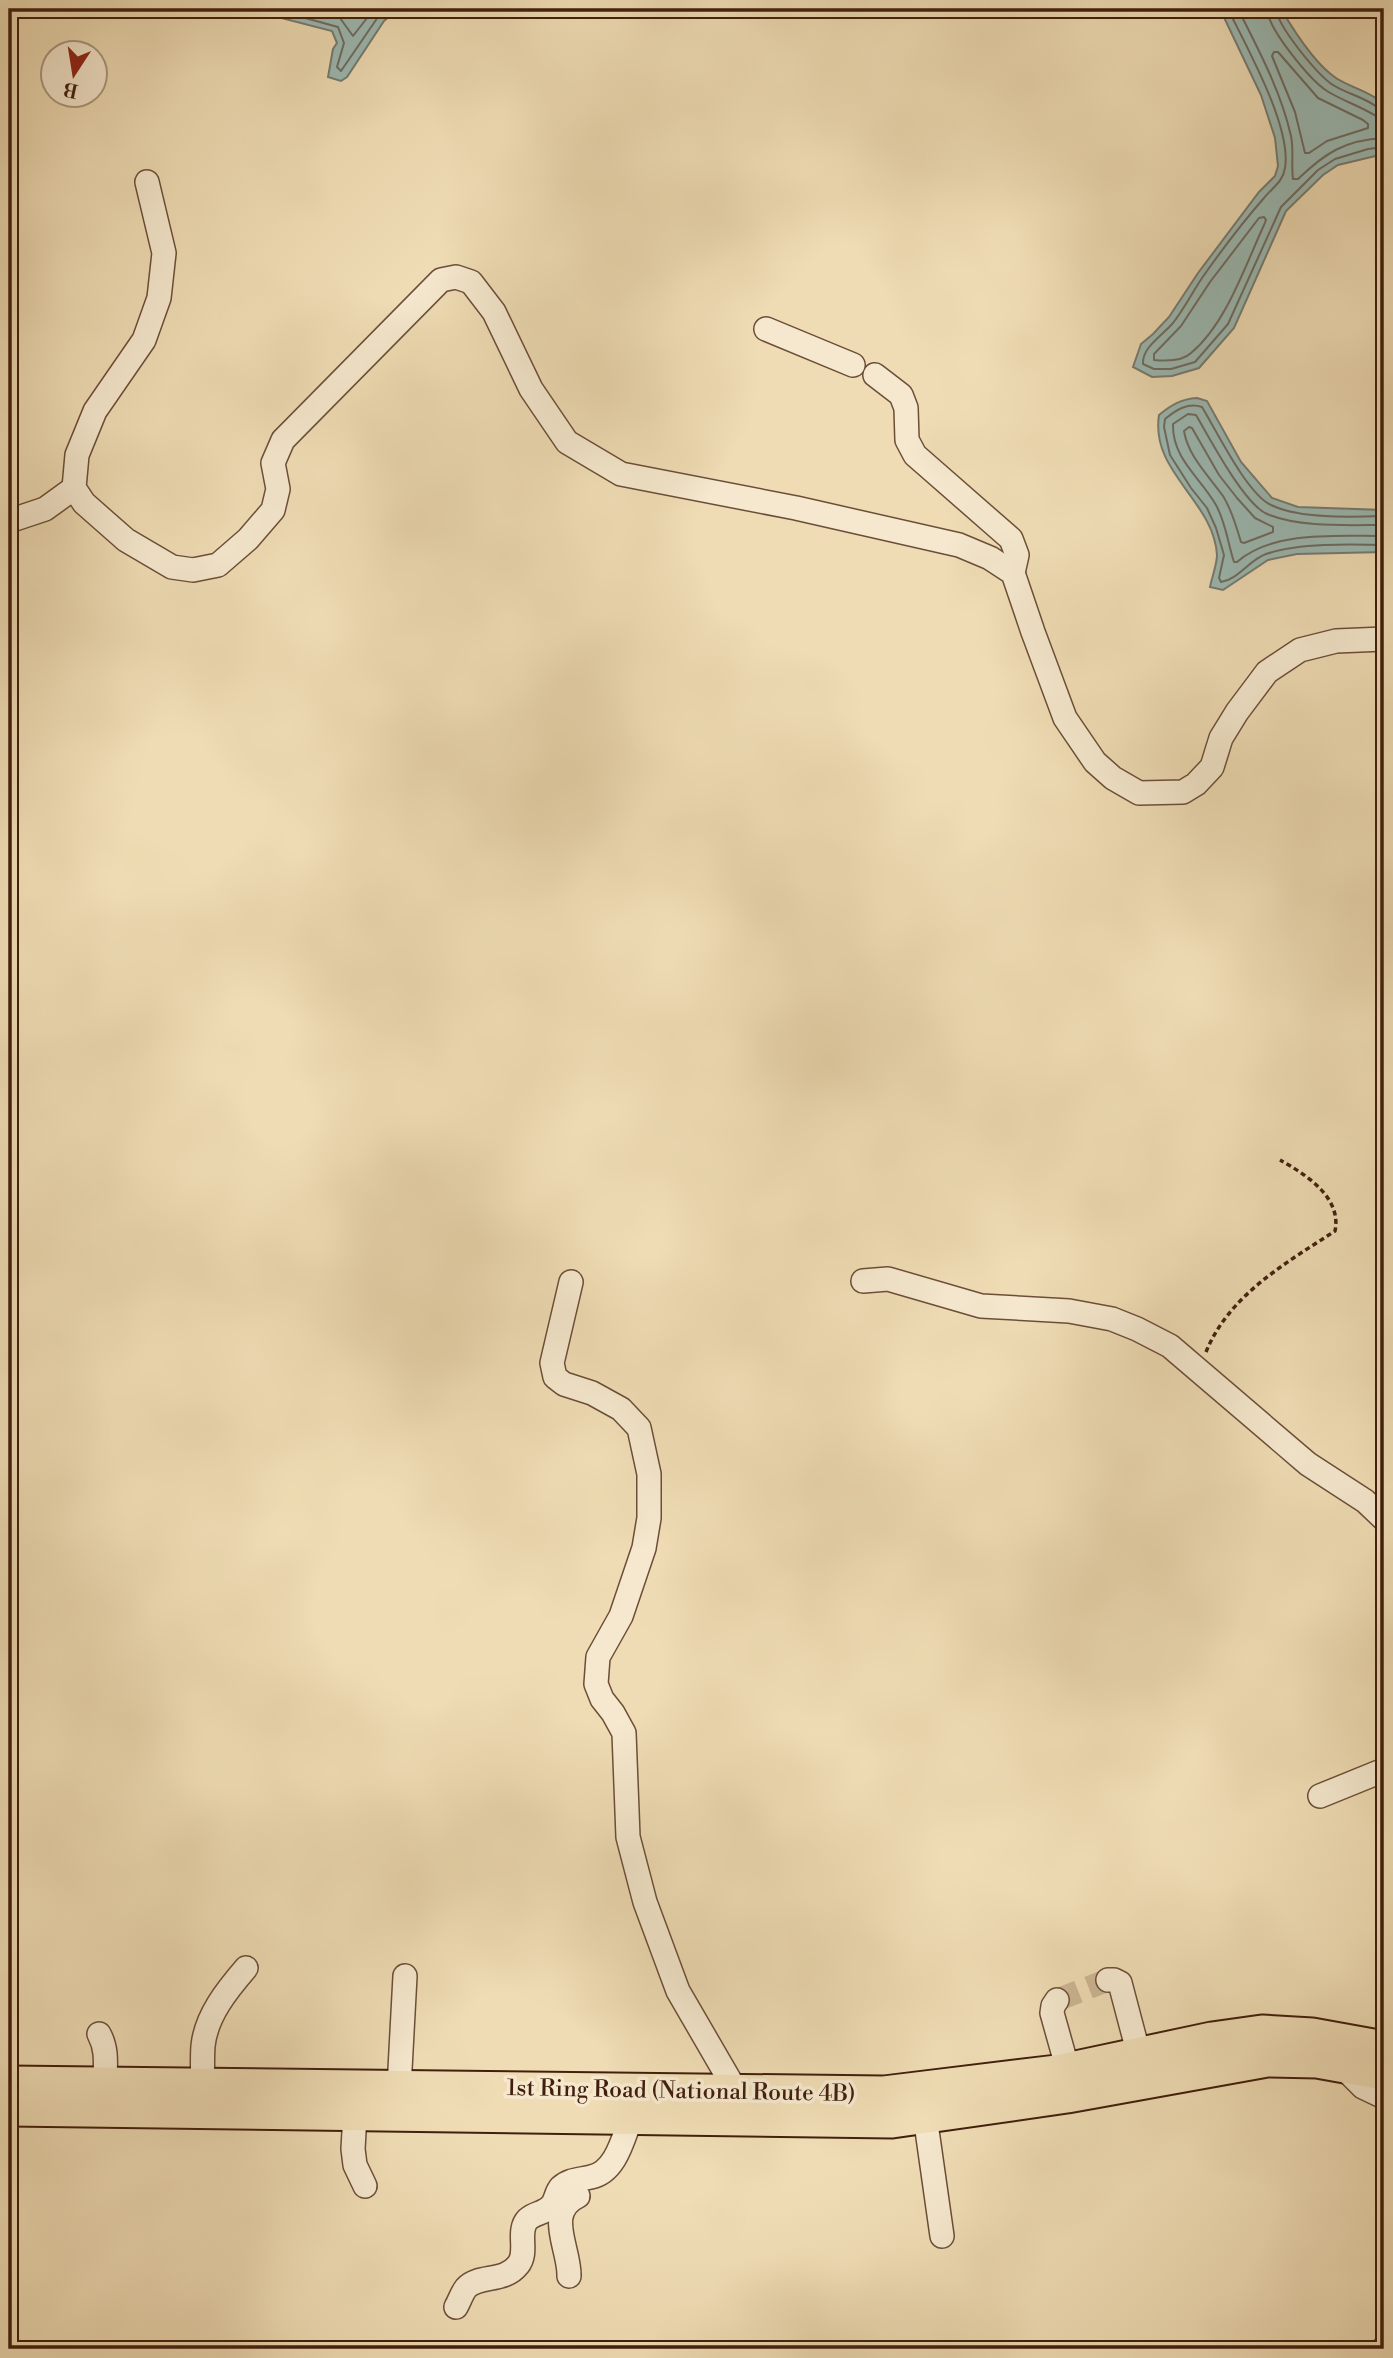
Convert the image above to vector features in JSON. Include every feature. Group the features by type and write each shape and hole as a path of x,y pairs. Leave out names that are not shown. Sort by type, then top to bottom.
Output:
{"highway":[{"name":"1st Ring Road (National Route 4B)","path":"9,2109 892,2121 923,2102 1139,2055 1262,2032 1312,2035 1345,2053"},
{"path":"1345,2053 1384,2048"},
{"name":"1st Ring Road (National Route 4B)","path":"9,2083 884,2093 923,2102 1067,2096 1266,2060 1317,2061 1345,2053"},
{"path":"1345,2053 1384,2073"}],"street":[{"path":"148,182 164,253 159,298 144,340 95,411 77,454 74,488 84,503 126,540 172,567 193,569 218,565 248,539 273,510 278,489 273,463 283,440 441,280 456,277 471,282 494,312 531,389 567,442 621,474 796,508 959,545 990,558 1013,573"},
{"path":"766,329 853,365"},
{"path":"875,375 901,395 906,408 907,440 915,455 1012,539 1017,555 1013,573 1065,718 1095,762 1113,778 1139,793 1183,792 1196,784 1212,767 1222,738 1237,712 1267,672 1300,650 1336,641 1384,639"},
{"path":"9,522 45,509 74,488"},
{"path":"863,1281 888,1279 981,1306 1069,1311 1112,1319 1137,1329 1170,1346 1308,1464 1365,1501 1384,1519"},
{"path":"571,1282 552,1363 555,1377 564,1384 592,1393 621,1409 639,1428 651,1497 644,1548 621,1616 598,1657 596,1684 601,1699 624,1733 628,1837 645,1902 678,1991 736,2091"},
{"path":"1320,1796 1384,1770"},
{"path":"202,2086 203,2045 207,2028 225,1992 246,1968"},
{"path":"399,2088 405,1976"},
{"path":"1108,1980 1120,1983 1139,2055"},
{"path":"1057,2000 1052,2013 1068,2070"},
{"path":"99,2034 106,2056 105,2084"},
{"path":"1345,2053 1363,2087 1384,2097"},
{"path":"923,2102 942,2236"},
{"path":"355,2114 355,2165 365,2186"},
{"path":"569,2276 567,2253 559,2231 562,2212 571,2199 596,2187 615,2172 627,2150 636,2118"},
{"path":"456,2307 466,2288 480,2280 499,2279 518,2266 522,2255 523,2228 528,2219 551,2206 560,2188 574,2180 594,2177 607,2169 636,2118"}],"path":[{"path":"1198,1371 1212,1338 1231,1309 1271,1273 1335,1231 1338,1220 1334,1205 1304,1174 1280,1160"}],"water":[{"path":"277,9 398,9 384,21 347,77 341,81 328,77 333,49 337,43 332,31 281,18"},
{"path":"1220,9 1281,9 1328,72 1384,104 1384,154 1338,165 1323,175 1286,211 1234,328 1199,368 1172,376 1152,377 1133,367 1141,344 1169,317 1198,273 1259,192 1275,176 1278,166 1275,138 1261,95"},
{"path":"1197,398 1207,401 1241,462 1272,498 1298,507 1384,510 1384,552 1297,554 1268,560 1223,590 1210,587 1217,559 1213,536 1205,518 1173,470 1159,435 1159,415 1176,403"}],"tunnel":[{"path":"1057,2000 1108,1980"}]}
